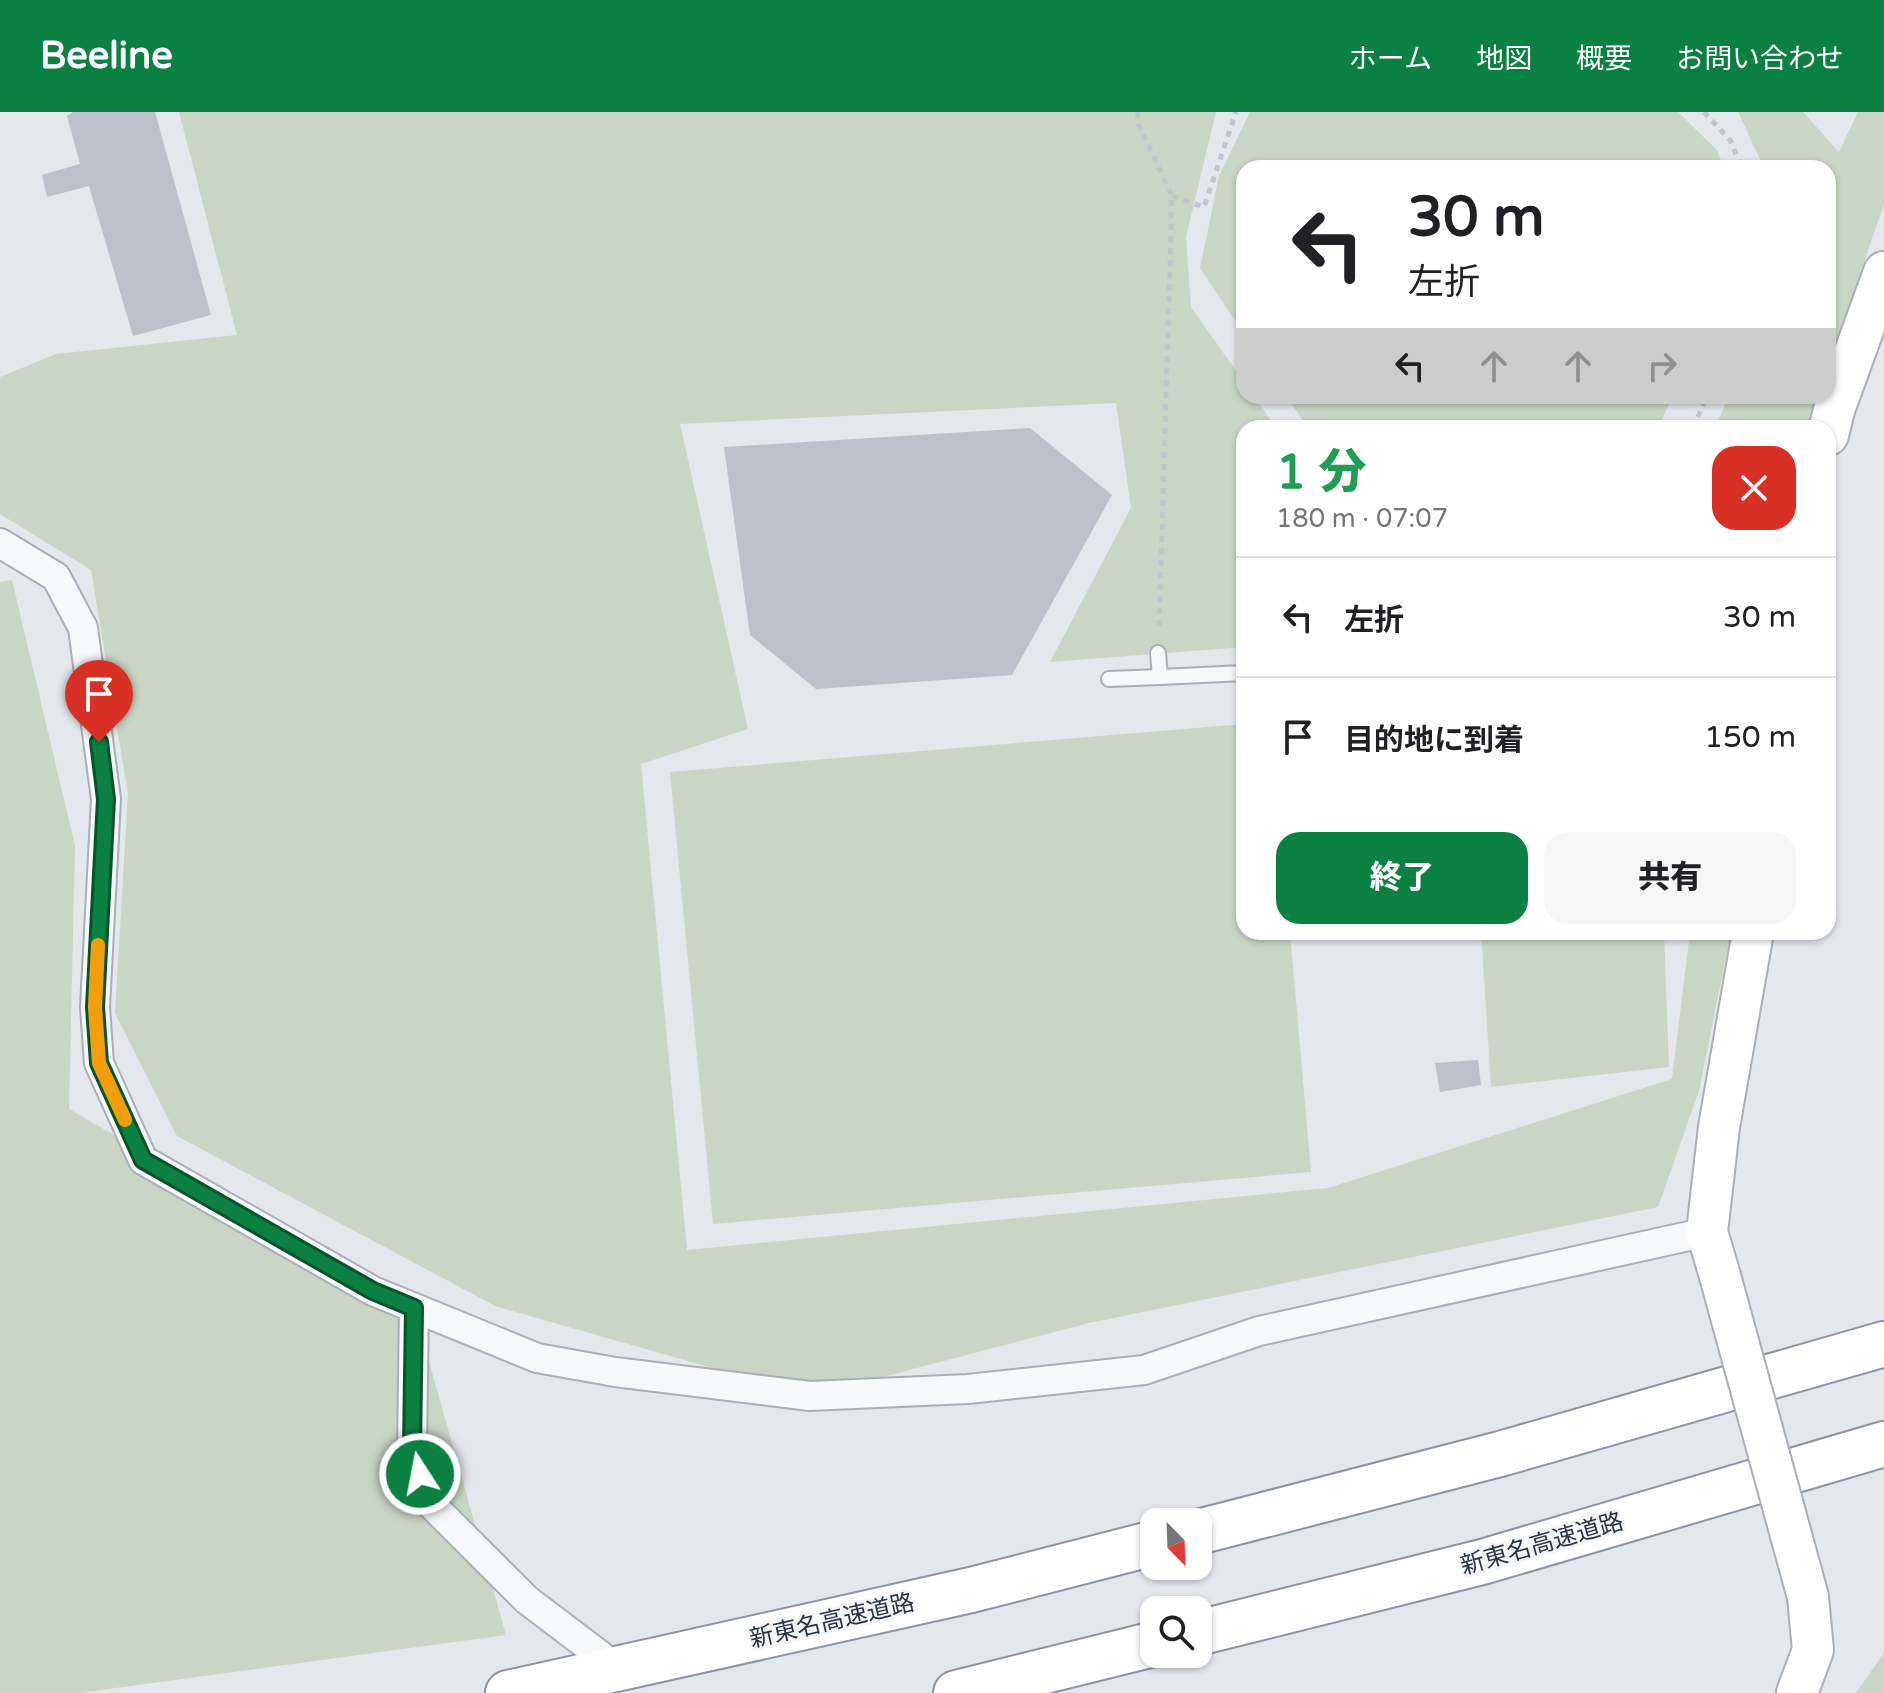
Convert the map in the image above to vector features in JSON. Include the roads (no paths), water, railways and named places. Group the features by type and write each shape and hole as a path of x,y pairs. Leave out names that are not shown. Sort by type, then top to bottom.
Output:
{"highway":[{"path":"1212,1528 1500,1454 1884,1344"},
{"name":"新東名高速道路","path":"1212,1630 1482,1562 1884,1444"},
{"name":"新東名高速道路","path":"508,1693 971,1590 1140,1547"},
{"path":"956,1693 1140,1647"}],"street":[{"path":"1832,420 1884,272"},
{"path":"0,543 56,577 83,628 106,799 95,1007 99,1063 143,1160 373,1291 537,1358 615,1372 810,1396 968,1389 1144,1370 1259,1331 1707,1232"},
{"path":"1752,940 1719,1127 1707,1232 1808,1597 1813,1650 1797,1693"},
{"path":"414,1308 412,1448 427,1500 527,1600 601,1656"}],"lane":[{"path":"1158,653 1160,677"},
{"path":"1109,679 1236,673"}]}
